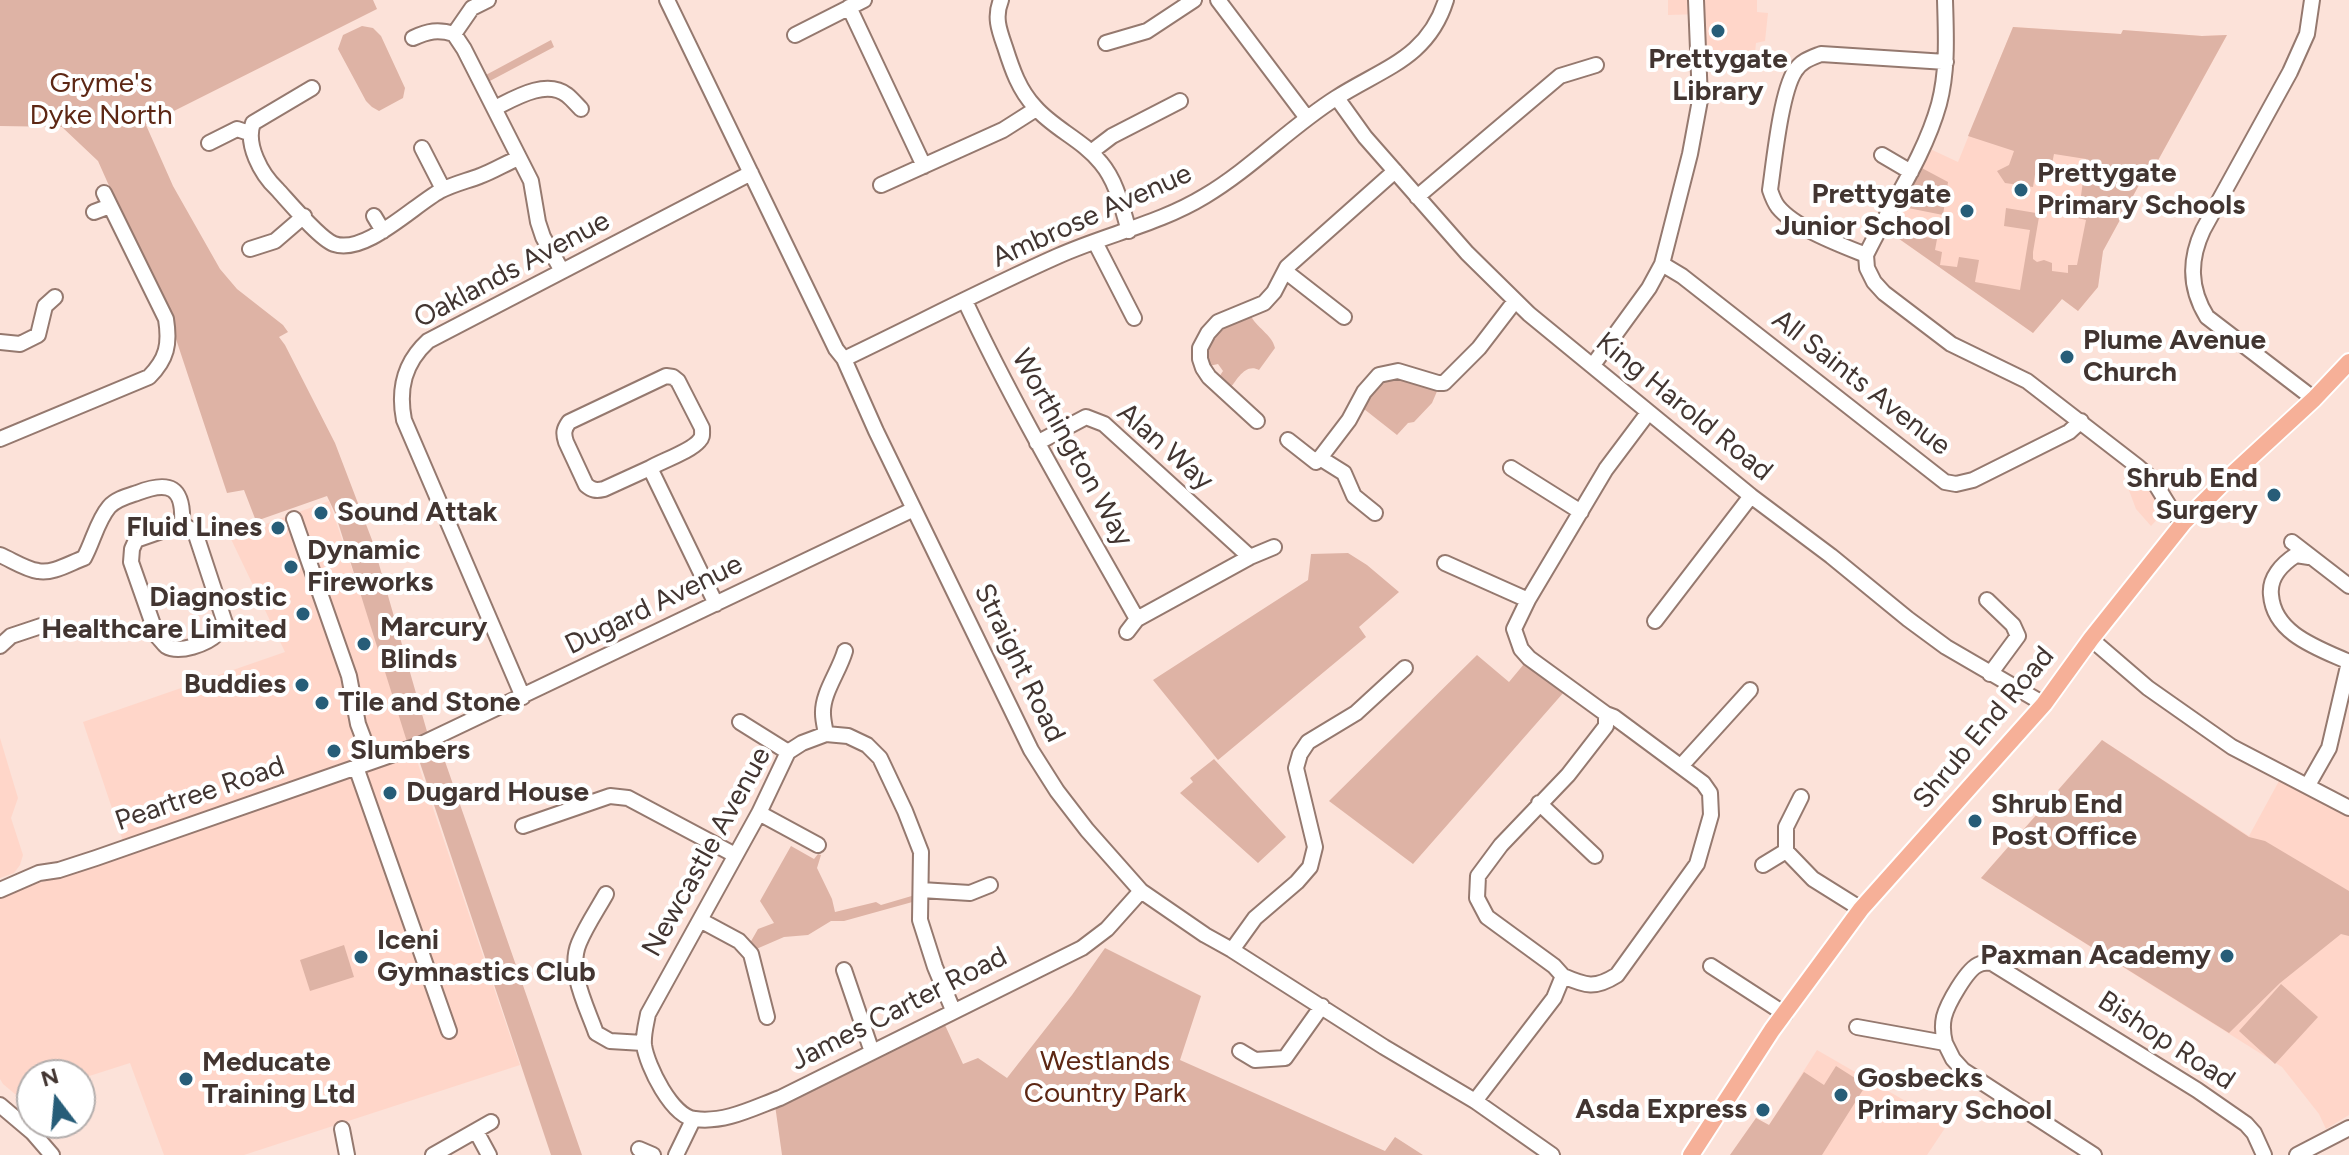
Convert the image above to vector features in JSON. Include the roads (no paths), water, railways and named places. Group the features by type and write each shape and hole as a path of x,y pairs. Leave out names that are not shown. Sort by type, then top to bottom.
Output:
{"main road":[{"name":"Shrub End Road","path":"1691,1155 1785,1014 1861,909 2044,704 2184,522 2349,362"}],"street":[{"path":"454,34 472,8 488,0"},
{"name":"Straight Road","path":"667,0 836,349 844,359 1031,750 1057,791 1141,891 1205,935 1475,1101 1552,1155"},
{"path":"795,35 864,0"},
{"path":"1001,0 996,18 1019,87 1036,109 1091,152 1112,180 1129,231"},
{"path":"1106,43 1147,31 1194,0"},
{"path":"1218,0 1307,118"},
{"name":"Ambrose Avenue","path":"844,359 1060,255 1166,217 1204,197 1307,118 1406,58 1427,40 1446,0"},
{"path":"1593,365 1649,288 1662,264 1690,154 1700,100 1696,0"},
{"path":"1945,0 1946,62 1938,105 1911,172 1866,255 1867,268 1874,282 1895,302 1951,344 2027,381 2081,421 2153,480 2174,514 2184,522"},
{"path":"2312,0 2302,47 2203,230 2192,265 2198,302 2207,317 2314,399"},
{"path":"849,7 924,166"},
{"path":"413,38 430,31 442,31 454,34 464,49 531,181 543,237 562,271"},
{"path":"1866,255 1824,237 1789,217 1773,198 1770,190 1777,145 1788,88 1795,71 1805,60 1821,54 1946,62"},
{"path":"1417,197 1560,76 1596,65"},
{"path":"495,108 539,90 565,93 581,109"},
{"path":"306,97 253,123 249,133 252,147 273,185 323,238 335,244 347,247 383,231 443,189 484,175 519,158"},
{"name":"King Harold Road","path":"1337,98 1365,137 1417,197 1515,301 1648,413 1908,619 1946,647 2044,704"},
{"path":"1091,152 1112,136 1180,101"},
{"path":"881,185 1003,130 1036,109"},
{"path":"209,143 237,129 249,133"},
{"path":"422,148 443,189"},
{"path":"1882,155 1911,172"},
{"path":"1257,421 1209,377 1200,359 1200,348 1208,333 1218,322 1264,303 1285,271 1395,171"},
{"name":"Oaklands Avenue","path":"523,697 404,420 401,401 407,367 428,341 751,173"},
{"path":"0,439 149,377 164,359 169,337 166,319 107,200 94,212"},
{"path":"250,249 275,241 304,216"},
{"path":"374,216 383,231"},
{"path":"1095,242 1134,318"},
{"name":"All Saints Avenue","path":"1662,264 1705,294 1945,482 1956,484 1973,480 2069,432 2081,421"},
{"path":"1285,271 1344,317"},
{"path":"0,342 20,344 38,335 45,306 55,297"},
{"name":"Worthington Way","path":"965,301 1037,443 1137,619"},
{"path":"1316,463 1379,375 1398,371 1444,383 1479,348 1515,301"},
{"path":"666,376 673,377 696,416 702,435 692,446 650,468 604,489 590,489 563,435 565,428 569,422 666,376"},
{"path":"1606,714 1606,726 1568,775 1501,845 1478,876 1477,898 1487,917 1563,976 1584,985 1603,984 1617,975 1697,864 1711,815 1710,793 1682,765 1606,714 1521,649 1514,629 1606,469 1648,413"},
{"name":"Alan Way","path":"1037,443 1086,417 1104,424 1250,557"},
{"path":"1288,440 1316,463 1344,473 1354,496 1375,513"},
{"path":"650,468 716,604"},
{"path":"1511,468 1581,512"},
{"path":"0,555 37,571 48,571 84,558 108,508 116,501 162,485 171,488 179,498 183,508 182,524"},
{"path":"1655,621 1751,496"},
{"name":"Dugard Avenue","path":"417,746 914,509"},
{"path":"294,519 349,676 358,724 372,761"},
{"path":"182,524 195,532 225,623 219,633 206,642 175,649 165,645 157,636 131,562 136,540 182,524"},
{"path":"2292,542 2349,586"},
{"path":"1127,632 1137,619 1274,547"},
{"path":"2308,785 2329,748 2349,662 2300,639 2283,624 2272,608 2270,587 2283,564 2296,555 2309,557"},
{"path":"1445,563 1528,600"},
{"path":"1987,600 2013,625 2018,636 1990,674"},
{"path":"0,646 11,636 41,626"},
{"path":"2091,639 2148,688 2232,747 2349,808"},
{"path":"845,651 822,713 826,734 848,736 867,745 880,758 905,811 921,852 920,920 953,1010"},
{"path":"1232,950 1255,918 1310,867 1315,847 1296,768 1300,754 1308,742 1356,713 1405,668"},
{"path":"1682,765 1750,690"},
{"path":"740,722 788,752"},
{"name":"Newcastle Avenue","path":"643,1043 648,1014 759,813 788,752 826,734"},
{"name":"Peartree Road","path":"0,890 39,873 96,858 417,746"},
{"path":"356,767 449,1031"},
{"path":"523,826 610,796 628,798 735,855"},
{"path":"1801,797 1786,827 1786,851 1813,879 1861,909"},
{"path":"1539,803 1595,856"},
{"path":"759,813 818,845"},
{"path":"1763,865 1786,851"},
{"path":"921,890 970,893 990,885"},
{"name":"James Carter Road","path":"693,1120 736,1116 780,1098 1082,948 1107,929 1141,891"},
{"path":"606,894 578,944 574,960 576,973 596,1033 610,1041 643,1043 648,1064 666,1094 676,1108 693,1120 676,1155"},
{"path":"700,920 739,941 751,954 767,1017"},
{"name":"Bishop Road","path":"1945,1043 1942,1033 1944,1017 1956,993 1972,969 1978,964 1992,963 2197,1090 2246,1124 2264,1155"},
{"path":"1711,966 1785,1014"},
{"path":"844,970 872,1052"},
{"path":"1475,1101 1554,998 1563,976"},
{"path":"1240,1051 1255,1060 1285,1058 1322,1006"},
{"path":"1857,1027 1945,1043 1963,1070 2094,1155"},
{"path":"0,1105 33,1133 52,1155"},
{"path":"433,1155 491,1122"},
{"path":"2297,1155 2349,1128"},
{"path":"342,1129 347,1155"},
{"path":"476,1131 489,1155"}],"place":[{"name":"Prettygate Library","path":"1718,31"},
{"name":"Prettygate Primary Schools","path":"2021,190"},
{"name":"Prettygate Junior School","path":"1967,211"},
{"name":"Plume Avenue Church","path":"2067,357"},
{"name":"Shrub End Surgery","path":"2274,495"},
{"name":"Sound Attak","path":"321,513"},
{"name":"Fluid Lines","path":"278,528"},
{"name":"Dynamic Fireworks","path":"291,567"},
{"name":"Diagnostic Healthcare Limited","path":"303,614"},
{"name":"Marcury Blinds","path":"364,644"},
{"name":"Buddies","path":"302,685"},
{"name":"Tile and Stone","path":"322,703"},
{"name":"Slumbers","path":"334,751"},
{"name":"Dugard House","path":"390,793"},
{"name":"Shrub End Post Office","path":"1975,821"},
{"name":"Paxman Academy","path":"2227,956"},
{"name":"Iceni Gymnastics Club","path":"361,957"},
{"name":"Meducate Training Ltd","path":"186,1079"},
{"name":"Gosbecks Primary School","path":"1841,1095"},
{"name":"Asda Express","path":"1763,1110"}],"park label":[{"name":"Gryme's Dyke North","path":"101,100"},
{"name":"Westlands Country Park","path":"1105,1078"}]}
